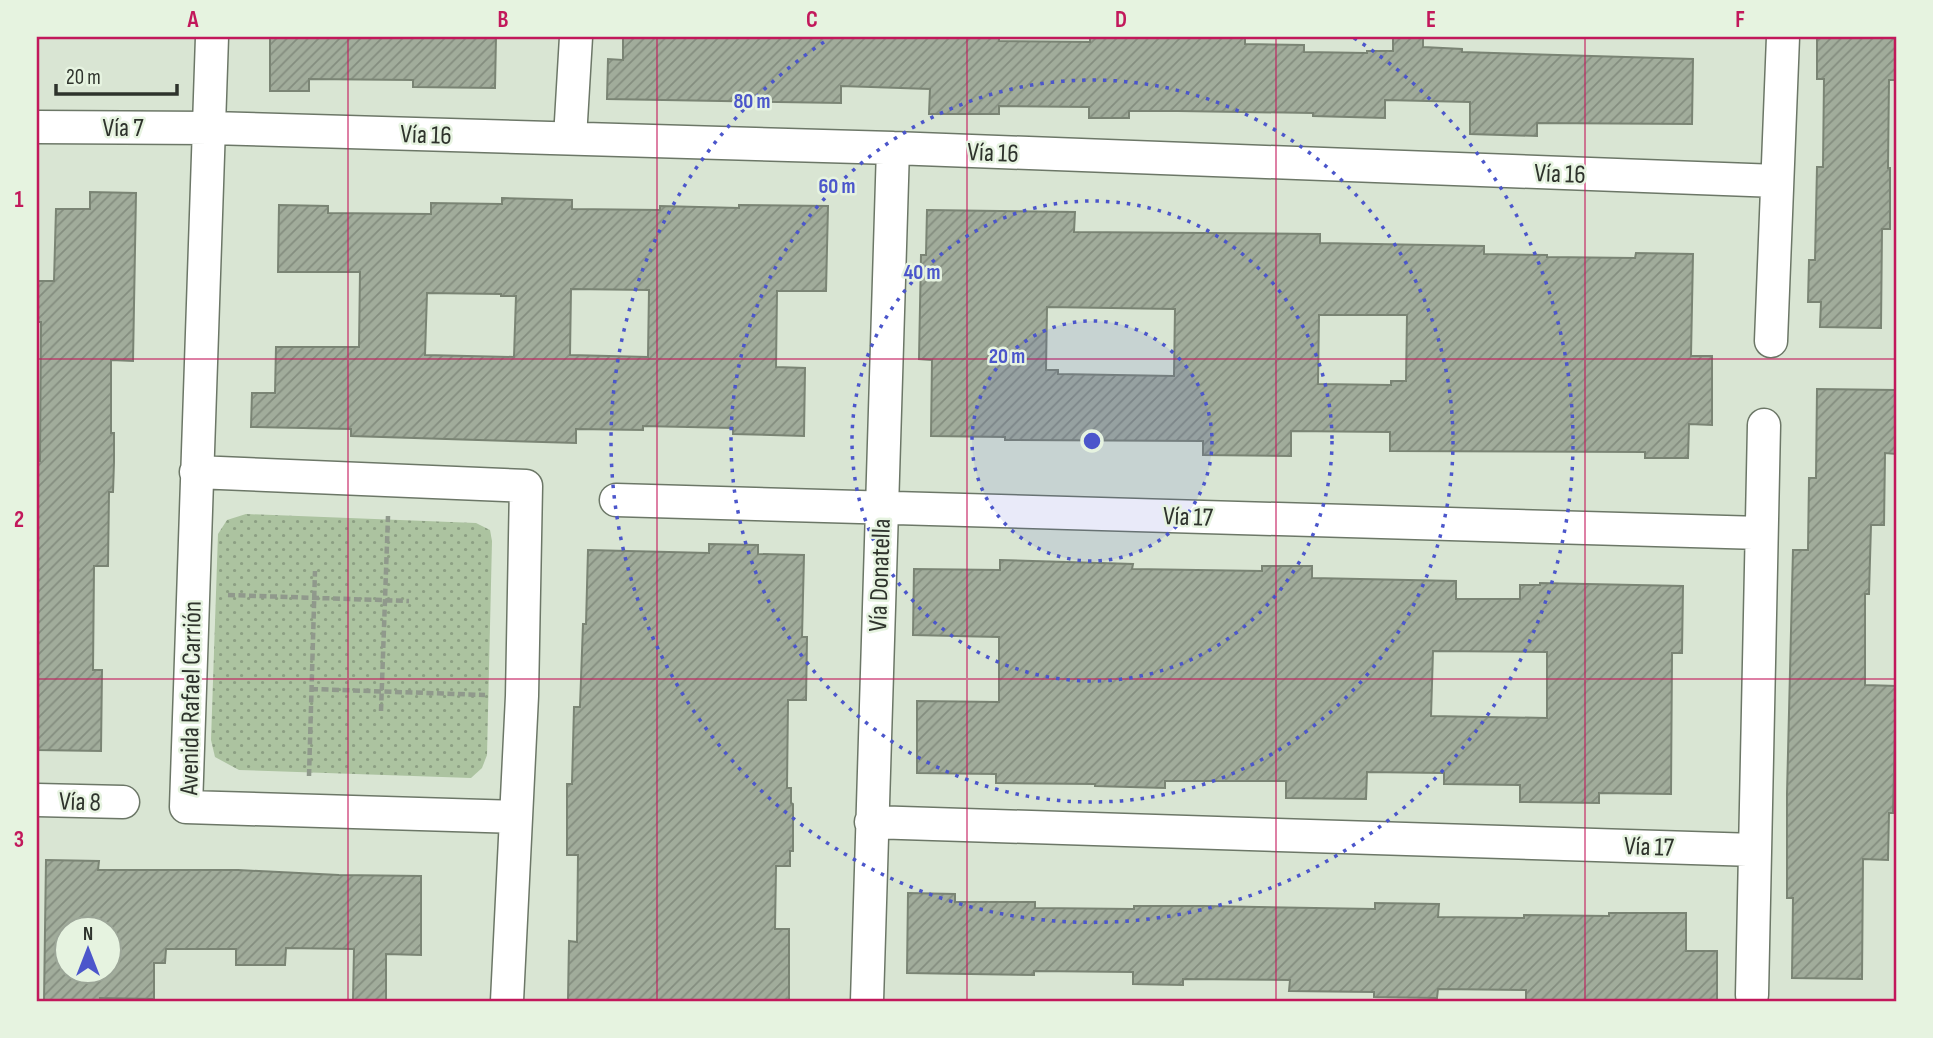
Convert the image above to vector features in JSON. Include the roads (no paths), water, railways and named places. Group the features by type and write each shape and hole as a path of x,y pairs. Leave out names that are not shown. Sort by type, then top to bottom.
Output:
{"street":[{"name":"Avenida Rafael Carrión","path":"212,37 186,807 516,817"},
{"path":"570,138 576,37"},
{"path":"1771,341 1783,37"},
{"name":"Vía 7","path":"37,127 210,128"},
{"name":"Vía 16","path":"210,128 893,148 1777,181"},
{"name":"Vía Donatella","path":"867,1001 893,148"},
{"path":"1752,995 1764,425"},
{"path":"196,472 526,486 522,696 507,1001"},
{"name":"Vía 17","path":"615,500 1761,533"},
{"name":"Vía 8","path":"37,800 123,802"},
{"name":"Vía 17","path":"871,822 1755,850"}]}
